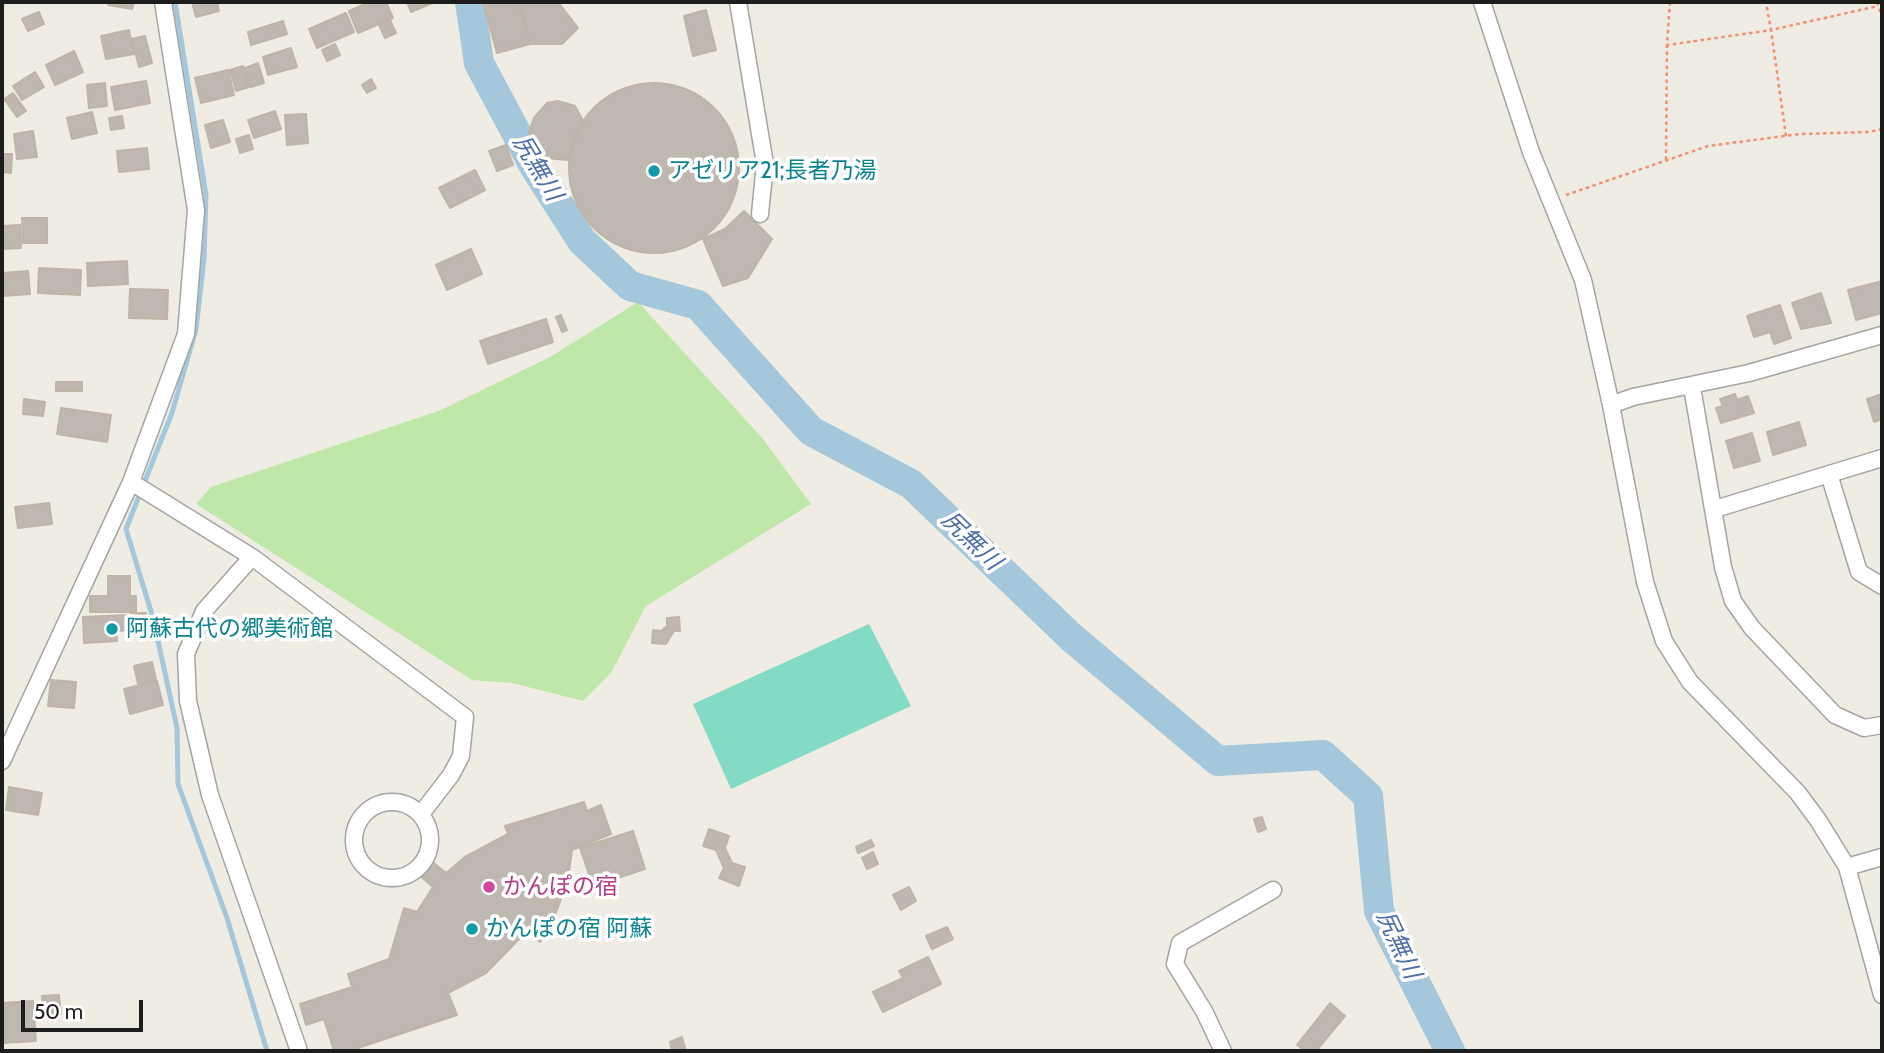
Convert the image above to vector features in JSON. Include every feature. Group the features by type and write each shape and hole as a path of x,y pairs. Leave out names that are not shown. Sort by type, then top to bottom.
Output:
{"street":[{"path":"2,761 131,482 186,334 196,210 163,2"},
{"path":"738,2 765,164 760,215"},
{"path":"1482,2 1510,92 1583,280 1611,405 1645,582 1664,641 1690,682 1798,793 1847,867 1882,995"},
{"path":"1611,405 1633,397 1692,387 1882,335"},
{"path":"1692,387 1723,567 1733,601 1752,628 1835,715 1864,728 1882,725"},
{"path":"1715,509 1882,458"},
{"path":"1829,474 1859,572 1882,586"},
{"path":"131,482 251,557 465,717 461,756 451,775 421,814"},
{"path":"251,557 204,611 186,653 188,701 210,795 299,1051"},
{"path":"398,802 421,814 431,836 425,861 417,870 393,879 369,872 360,863 353,839 363,815 373,807 398,802"},
{"path":"1847,867 1882,857"},
{"path":"1223,1051 1204,1011 1175,964 1180,943 1273,890"}],"path":[{"path":"1666,162 1667,45 1671,2"},
{"path":"1766,2 1786,136"},
{"path":"1877,2 1882,17"},
{"path":"1667,45 1772,30 1878,6"},
{"path":"1550,200 1707,146 1786,136 1882,129"}],"green space":[{"path":"638,302 763,439 811,504 646,606 611,673 583,701 512,683 472,680 196,504 211,487 441,410 550,357"},
{"path":"869,624 911,706 731,789 693,704"}],"building":[{"path":"109,2 134,2 132,9 108,5"},
{"path":"192,2 217,2 219,11 196,17"},
{"path":"370,2 386,2 393,18 358,33 349,11"},
{"path":"407,2 435,2 411,12"},
{"path":"483,2 519,2 530,44 497,53"},
{"path":"519,2 558,2 578,28 562,44 530,44"},
{"path":"706,10 716,50 693,56 684,16"},
{"path":"39,12 44,24 28,31 22,19"},
{"path":"346,13 354,32 317,48 309,29"},
{"path":"390,20 396,33 385,38 379,25"},
{"path":"283,21 287,34 251,45 248,32"},
{"path":"129,30 134,54 106,59 101,36"},
{"path":"145,36 152,63 139,67 132,39"},
{"path":"335,44 340,55 327,61 322,50"},
{"path":"291,48 297,67 268,75 263,57"},
{"path":"74,51 83,72 55,85 46,65"},
{"path":"258,63 264,83 251,87 245,68"},
{"path":"243,66 249,87 236,91 230,70"},
{"path":"228,70 234,95 201,103 195,78"},
{"path":"35,72 44,87 22,100 13,86"},
{"path":"371,79 376,88 367,93 362,85"},
{"path":"146,81 150,103 115,110 111,87"},
{"path":"105,83 107,106 89,108 87,85"},
{"name":"アゼリア21;長者乃湯","path":"654,83 686,90 714,108 732,136 739,168 732,200 714,228 686,246 654,253 622,246 594,228 576,200 569,168 576,136 594,108 622,90"},
{"path":"13,93 26,111 17,117 4,99"},
{"path":"558,101 575,106 583,121 569,160 545,158 534,148 529,132 534,118 547,103"},
{"path":"275,111 281,129 254,138 248,120"},
{"path":"92,112 97,133 72,139 67,118"},
{"path":"306,114 308,143 287,145 285,115"},
{"path":"122,116 124,128 111,130 109,118"},
{"path":"223,120 230,142 211,148 205,125"},
{"path":"33,131 37,157 17,159 14,134"},
{"path":"249,135 253,149 240,153 236,139"},
{"path":"506,145 513,165 497,171 489,151"},
{"path":"147,148 149,169 119,172 117,151"},
{"path":"2,154 12,154 11,173 2,172"},
{"path":"475,170 485,190 450,208 439,188"},
{"path":"744,211 772,239 748,278 723,286 703,239 725,229"},
{"path":"22,218 47,218 47,243 23,243"},
{"path":"20,225 21,248 2,249 2,226"},
{"path":"471,249 482,274 447,290 436,265"},
{"path":"127,261 128,284 88,286 87,263"},
{"path":"39,268 81,270 80,295 38,293"},
{"path":"28,271 30,294 2,296 2,273"},
{"path":"1882,281 1882,313 1856,320 1848,290"},
{"path":"130,289 168,290 167,319 129,318"},
{"path":"1821,293 1831,323 1801,329 1792,303"},
{"path":"1780,305 1791,338 1774,344 1770,332 1754,337 1747,316"},
{"path":"561,315 567,330 562,332 556,317"},
{"path":"546,319 553,342 488,364 480,341"},
{"path":"56,382 82,382 82,391 56,391"},
{"path":"1735,394 1737,400 1748,396 1754,413 1721,423 1716,408 1723,406 1720,399"},
{"path":"1882,394 1882,419 1874,422 1867,399"},
{"path":"24,399 45,402 43,416 23,414"},
{"path":"61,408 111,415 107,442 57,434"},
{"path":"1799,422 1806,445 1773,455 1767,432"},
{"path":"1752,433 1760,461 1734,468 1726,441"},
{"path":"49,503 52,524 18,528 15,507"},
{"path":"108,576 130,576 130,596 136,596 136,612 90,612 90,596 108,596"},
{"path":"131,613 146,613 145,629 130,628"},
{"path":"127,615 128,630 116,631 117,641 84,643 83,617"},
{"path":"679,617 680,631 674,631 666,644 652,643 653,630 661,631 667,626 667,618"},
{"path":"152,662 156,679 138,684 134,666"},
{"path":"51,680 76,682 74,708 48,706"},
{"path":"157,681 163,705 130,714 124,689"},
{"path":"9,787 42,793 38,815 6,810"},
{"name":"かんぽの宿 阿蘇","path":"584,802 587,811 601,805 611,834 572,850 568,880 551,926 540,942 526,932 486,973 448,993 457,1015 349,1051 334,1051 324,1019 306,1025 300,1004 352,987 348,974 389,959 404,908 417,912 433,887 417,873 429,859 446,873 465,857 508,834 505,826"},
{"path":"1262,817 1266,829 1258,832 1254,819"},
{"path":"709,829 729,836 725,848 732,863 745,867 739,886 719,878 724,868 716,850 703,846"},
{"path":"633,831 645,869 593,886 580,848"},
{"path":"871,840 874,846 858,853 856,847"},
{"path":"873,852 878,864 867,869 862,858"},
{"path":"909,887 916,901 901,910 893,895"},
{"path":"947,927 953,939 932,949 926,936"},
{"path":"928,957 941,984 883,1012 873,992 903,978 899,971"},
{"path":"59,995 61,1014 44,1016 42,996"},
{"path":"33,1001 36,1041 2,1043 2,1003"},
{"path":"1330,1003 1345,1016 1316,1051 1305,1051 1297,1045"},
{"path":"682,1037 686,1051 672,1051 670,1042"}],"waterway":[{"path":"175,2 206,195 204,259 196,329 172,413 126,529 153,618 177,728 178,784 227,918 267,1051"},
{"name":"尻無川","path":"470,2 479,63 534,166 582,241 630,286 698,305 811,431 911,484 1071,637 1218,761 1323,755 1368,796 1379,911 1450,1051"}],"place":[{"name":"アゼリア21;長者乃湯","path":"654,171"},
{"name":"阿蘇古代の郷美術館","path":"112,629"},
{"name":"かんぽの宿","path":"489,887"},
{"name":"かんぽの宿 阿蘇","path":"472,929"}]}
